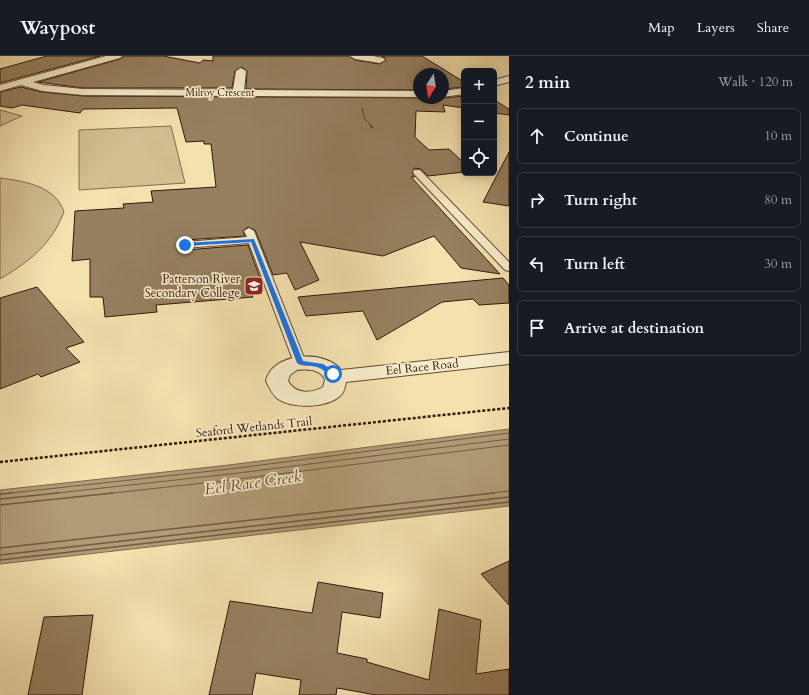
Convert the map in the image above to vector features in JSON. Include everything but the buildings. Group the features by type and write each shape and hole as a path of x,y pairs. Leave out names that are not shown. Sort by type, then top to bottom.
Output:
{"street":[{"path":"0,88 117,56"},
{"path":"355,56 380,60"},
{"path":"238,93 241,71"},
{"path":"497,83 509,79"},
{"name":"Milroy Crescent","path":"21,82 42,88 83,92 413,94"},
{"path":"449,93 461,91"},
{"name":"Eel Race Road","path":"335,377 509,358"},
{"path":"300,363 310,363 321,366 330,370 335,377 335,388 326,396 305,399 290,395 279,387 277,381 278,374 288,366 300,363"}],"lane":[{"path":"417,172 509,268"},
{"path":"185,245 251,235 300,363"}],"path":[{"path":"365,118 373,128"},
{"name":"Seaford Wetlands Trail","path":"0,462 509,408"}],"shaded area":[{"path":"0,110 22,116 0,126"},
{"path":"171,126 185,183 79,190 79,130"},
{"path":"0,178 38,186 54,196 60,203 64,212 59,224 46,243 30,259 0,279"}],"water":[{"name":"Eel Race Creek","path":"509,429 509,506 0,564 0,490 229,465"}],"place":[{"name":"Patterson River Secondary College","path":"254,286"}],"route":[{"path":"185,245 252,240 300,363 316,364 330,370 333,374"}]}
